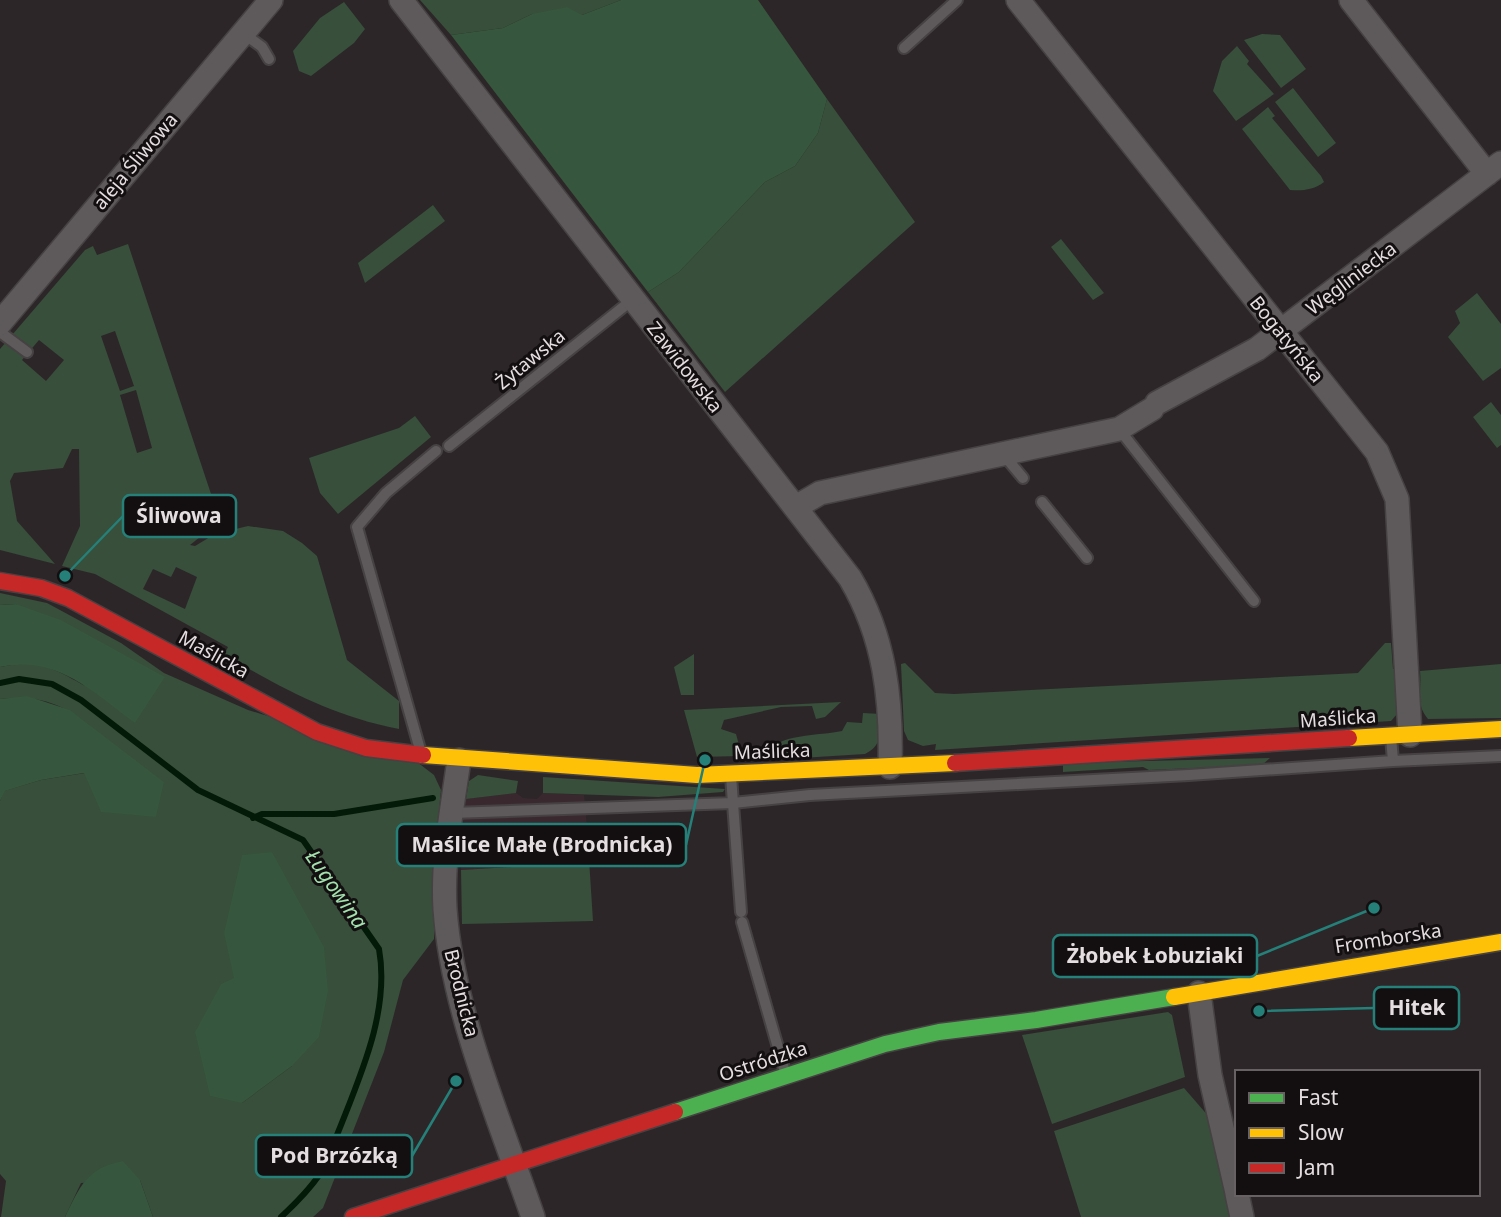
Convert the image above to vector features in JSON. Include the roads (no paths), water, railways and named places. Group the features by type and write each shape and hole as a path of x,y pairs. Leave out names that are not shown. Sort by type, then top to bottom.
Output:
{"street":[{"name":"aleja Śliwowa","path":"0,323 271,0"},
{"name":"Zawidowska","path":"401,0 850,578 864,601 878,637 887,681 890,767"},
{"path":"1351,0 1494,169"},
{"name":"Bogatyńska","path":"1027,3 1377,452 1397,499 1400,735"},
{"name":"Węgliniecka","path":"796,507 820,493 1119,429 1154,406 1257,349 1494,169"},
{"name":"Maślicka","path":"0,581 41,588 68,598 317,732 366,748 459,760 635,773 731,773 890,767 1501,729"},
{"name":"Brodnicka","path":"459,760 445,882 449,941 465,1016 533,1217"},
{"name":"Fromborska","path":"1199,993 1501,942"},
{"path":"1199,993 1210,1074 1235,1185"},
{"name":"Ostródzka","path":"353,1217 885,1044 939,1032 1199,993"},
{"path":"1237,1196 1242,1217"}],"lane":[{"path":"904,48 957,0"},
{"path":"243,33 262,47 269,58"},
{"name":"Żytawska","path":"449,446 632,300"},
{"path":"0,332 27,352"},
{"path":"1119,429 1254,601"},
{"path":"422,756 357,527 386,493 436,451"},
{"path":"1003,454 1023,478"},
{"path":"1042,502 1087,558"},
{"path":"1393,761 1400,735"},
{"path":"1053,756 1056,781"},
{"path":"452,813 733,803 810,794 1501,756"},
{"path":"731,773 741,917 785,1075"}],"waterway":[{"name":"Ługowina","path":"0,683 19,679 52,684 81,700 198,790 303,840 379,949 381,972 377,1018 356,1087 323,1169 307,1191 281,1217"},
{"path":"253,818 262,814 334,814 433,798"}],"place":[{"name":"Śliwowa","path":"65,576"},
{"name":"Maślice Małe (Brodnicka)","path":"705,760"},
{"name":"Żłobek Łobuziaki","path":"1374,908"},
{"name":"Hitek","path":"1259,1011"},
{"name":"Pod Brzózką","path":"456,1081"}]}
